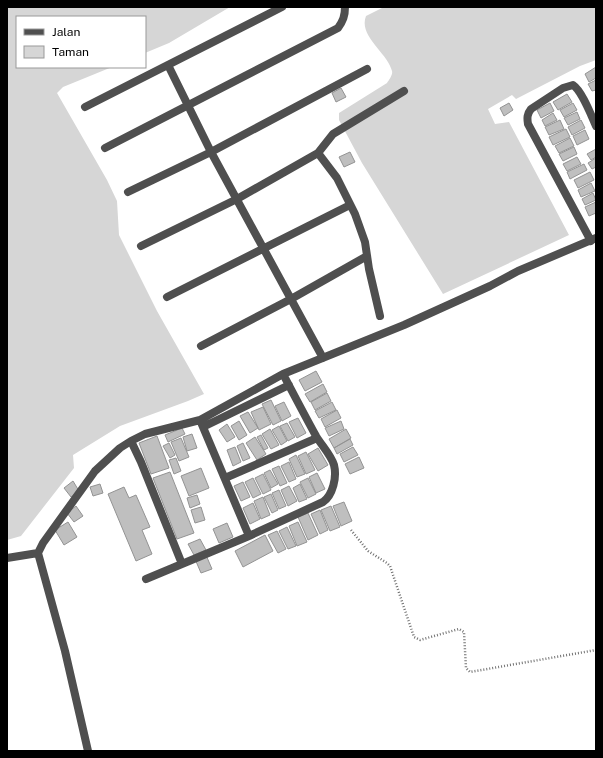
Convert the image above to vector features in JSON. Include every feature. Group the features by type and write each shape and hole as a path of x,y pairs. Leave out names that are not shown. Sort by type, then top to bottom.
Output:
{"street":[{"path":"85,107 282,7"},
{"path":"105,148 338,28 343,21 345,7"},
{"path":"168,65 211,152 323,358"},
{"path":"128,192 211,152 367,69"},
{"path":"201,423 283,374 404,325 490,286 518,271 594,239 528,124 528,112 531,108 563,88 573,85 580,93 596,126"},
{"path":"141,246 237,199 318,153 333,134 404,91"},
{"path":"318,153 337,178 365,242 380,316"},
{"path":"167,297 350,205"},
{"path":"201,346 291,299 367,256"},
{"path":"146,579 249,536 323,502 329,496 333,483 334,466 332,460 317,438 283,374"},
{"path":"88,751 65,651 38,553 43,543 95,471 131,440 145,434 201,423 289,385"},
{"path":"201,423 226,478 249,536"},
{"path":"226,478 317,438"},
{"path":"131,440 182,564"},
{"path":"7,558 38,553"}],"path":[{"path":"351,530 368,551 390,566 414,637 416,639 420,640 459,629 464,632 466,668 470,672 596,650"}],"green space":[{"path":"7,7 230,7 169,43 146,53 146,16 16,16 16,68 110,68 63,87 57,93 107,180 117,201 119,235 157,311 204,394 120,426 73,455 74,468 21,536 7,540"},
{"path":"384,7 596,7 596,60 580,66 516,99 512,95 488,109 495,124 509,122 569,235 443,294 362,163 339,120 339,113 387,83 391,76 392,71 389,64 370,37 366,30 365,23 366,16"}],"building":[{"path":"596,67 596,78 589,82 585,74"},
{"path":"596,80 596,90 592,91 588,84"},
{"path":"341,88 346,97 336,102 332,93"},
{"path":"567,94 572,102 558,110 553,102"},
{"path":"509,103 513,110 504,116 500,108"},
{"path":"550,103 554,111 541,118 537,110"},
{"path":"573,103 577,110 564,117 560,110"},
{"path":"577,112 580,119 568,125 564,118"},
{"path":"553,113 557,120 545,126 542,120"},
{"path":"560,120 564,129 549,135 545,127"},
{"path":"581,120 585,128 572,135 568,127"},
{"path":"566,129 570,137 553,145 549,137"},
{"path":"585,130 589,139 577,145 573,136"},
{"path":"570,138 574,146 559,153 555,146"},
{"path":"574,147 577,154 563,161 559,154"},
{"path":"596,149 596,157 591,160 587,154"},
{"path":"350,152 355,162 344,167 339,157"},
{"path":"577,157 581,164 567,171 563,164"},
{"path":"596,158 596,167 592,169 588,163"},
{"path":"584,164 587,170 570,179 567,172"},
{"path":"590,172 594,180 578,188 574,180"},
{"path":"591,183 595,191 581,197 578,190"},
{"path":"593,193 596,200 585,205 582,199"},
{"path":"596,202 596,213 589,216 585,207"},
{"path":"316,371 322,382 305,391 299,380"},
{"path":"323,384 327,392 310,402 305,394"},
{"path":"327,393 331,401 315,410 311,402"},
{"path":"271,400 281,421 273,425 262,404"},
{"path":"284,402 291,416 282,421 275,406"},
{"path":"332,402 336,410 319,418 315,411"},
{"path":"263,407 271,424 259,430 251,412"},
{"path":"337,410 341,418 325,427 321,419"},
{"path":"248,412 258,428 250,433 240,416"},
{"path":"298,418 306,433 297,438 289,422"},
{"path":"239,421 247,435 239,440 231,426"},
{"path":"341,421 344,429 329,436 325,428"},
{"path":"287,423 295,437 288,441 280,426"},
{"path":"227,424 235,437 227,442 219,430"},
{"path":"279,426 287,441 281,445 272,430"},
{"path":"182,428 185,434 168,442 165,435"},
{"path":"270,429 279,445 271,449 262,434"},
{"path":"346,429 351,438 334,448 329,439"},
{"path":"192,434 197,448 187,451 183,437"},
{"path":"261,435 268,448 264,450 257,437"},
{"path":"157,436 169,468 151,474 139,443"},
{"path":"255,437 266,454 257,460 246,443"},
{"path":"181,438 189,457 179,461 171,442"},
{"path":"350,439 353,445 337,454 334,448"},
{"path":"169,443 175,455 170,458 163,446"},
{"path":"243,443 250,458 243,461 237,446"},
{"path":"235,447 241,462 233,466 227,450"},
{"path":"353,447 358,455 344,462 340,454"},
{"path":"318,448 328,465 318,471 308,454"},
{"path":"306,452 315,470 306,474 298,456"},
{"path":"296,455 305,474 297,477 289,459"},
{"path":"359,457 364,468 350,474 345,464"},
{"path":"176,458 181,471 174,474 169,460"},
{"path":"289,462 296,479 289,482 281,466"},
{"path":"279,466 287,483 280,486 272,469"},
{"path":"201,468 209,488 189,496 181,476"},
{"path":"270,470 278,484 271,488 264,473"},
{"path":"170,472 194,533 177,539 153,478"},
{"path":"317,473 325,489 316,493 309,477"},
{"path":"263,474 271,490 263,494 255,478"},
{"path":"253,478 261,494 253,498 245,482"},
{"path":"308,478 316,494 308,498 300,482"},
{"path":"73,481 79,491 71,497 64,488"},
{"path":"243,482 250,497 241,501 234,486"},
{"path":"100,484 103,493 93,496 90,487"},
{"path":"300,484 307,499 299,502 293,488"},
{"path":"289,486 297,501 288,506 281,490"},
{"path":"124,487 129,498 136,495 150,527 142,530 152,554 136,561 108,494"},
{"path":"279,490 286,506 279,509 272,493"},
{"path":"271,494 278,510 272,513 264,497"},
{"path":"197,495 200,504 190,508 187,498"},
{"path":"263,497 270,515 261,519 254,501"},
{"path":"344,502 352,521 341,526 333,506"},
{"path":"253,503 260,519 250,524 243,508"},
{"path":"76,506 83,516 74,522 67,513"},
{"path":"331,506 340,527 330,531 321,510"},
{"path":"201,507 205,520 195,523 191,510"},
{"path":"320,510 328,530 320,534 311,514"},
{"path":"308,513 318,535 308,540 298,517"},
{"path":"68,522 77,537 64,545 55,530"},
{"path":"298,522 307,542 297,546 289,526"},
{"path":"227,523 233,537 219,543 213,529"},
{"path":"287,527 296,546 288,549 279,531"},
{"path":"277,531 286,549 278,553 268,535"},
{"path":"265,535 273,551 243,567 235,551"},
{"path":"200,539 206,550 194,555 188,544"},
{"path":"206,555 212,569 201,573 195,559"}]}
